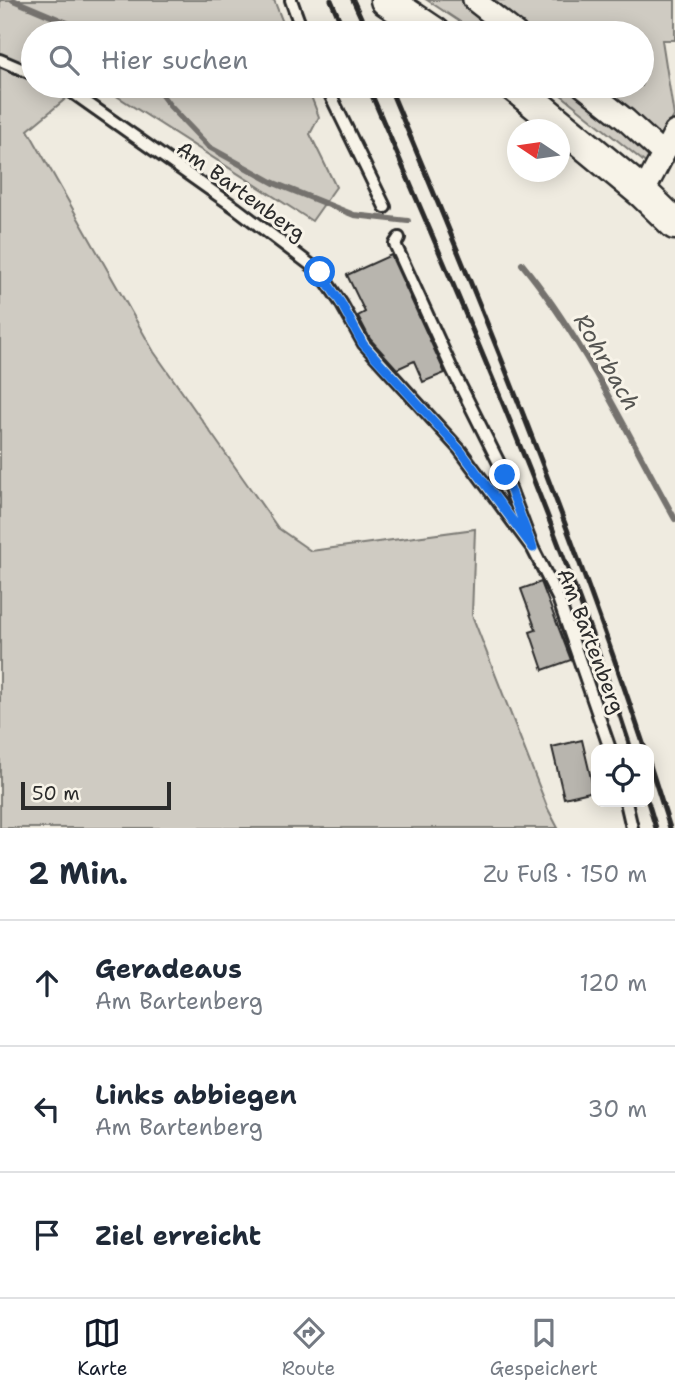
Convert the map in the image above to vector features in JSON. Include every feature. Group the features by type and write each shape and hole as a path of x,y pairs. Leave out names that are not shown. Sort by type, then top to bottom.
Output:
{"main road":[{"path":"386,0 417,21"},
{"path":"528,98 643,193 675,224"}],"street":[{"path":"474,0 501,21"},
{"path":"598,98 663,154"},
{"path":"643,193 675,132"}],"lane":[{"path":"291,0 299,21"},
{"path":"0,60 21,69"},
{"name":"Am Bartenberg","path":"80,98 211,190 320,272 341,303 363,344 460,450 533,548"},
{"path":"332,98 385,207"},
{"name":"Am Bartenberg","path":"399,239 395,244 452,369 505,475 533,548 558,598 608,744"},
{"path":"627,807 632,828"}],"shaded area":[{"path":"0,0 274,0 282,21 21,21 21,98 67,98 28,130 154,352 278,528 311,551 475,529 472,615 548,809 558,828 0,828"},
{"path":"427,0 675,0 675,40 662,40 674,116 648,165 565,98 654,98 654,21 459,21"},
{"path":"120,98 312,98 319,117 310,134 336,187 312,221"}],"building":[{"path":"391,255 445,373 423,382 414,361 397,369 370,339 358,316 365,312 347,275"},
{"path":"541,582 571,660 543,670 530,632 536,630 521,589"},
{"path":"582,740 591,778 591,792 564,798 552,747"}],"waterway":[{"name":"Rohrbach","path":"13,0 63,21"},
{"name":"Rohrbach","path":"164,98 209,147 274,183 354,215 408,221"},
{"name":"Rohrbach","path":"522,264 585,355 675,519"}],"railway":[{"path":"331,0 340,21"},
{"path":"353,0 363,21"},
{"path":"373,98 540,497 603,665 629,744"},
{"path":"394,98 523,415 586,581 643,744"},
{"path":"654,778 670,828"},
{"path":"650,807 656,828"}],"route":[{"path":"320,272 341,303 363,344 460,450 508,518 533,548 505,475"}]}
